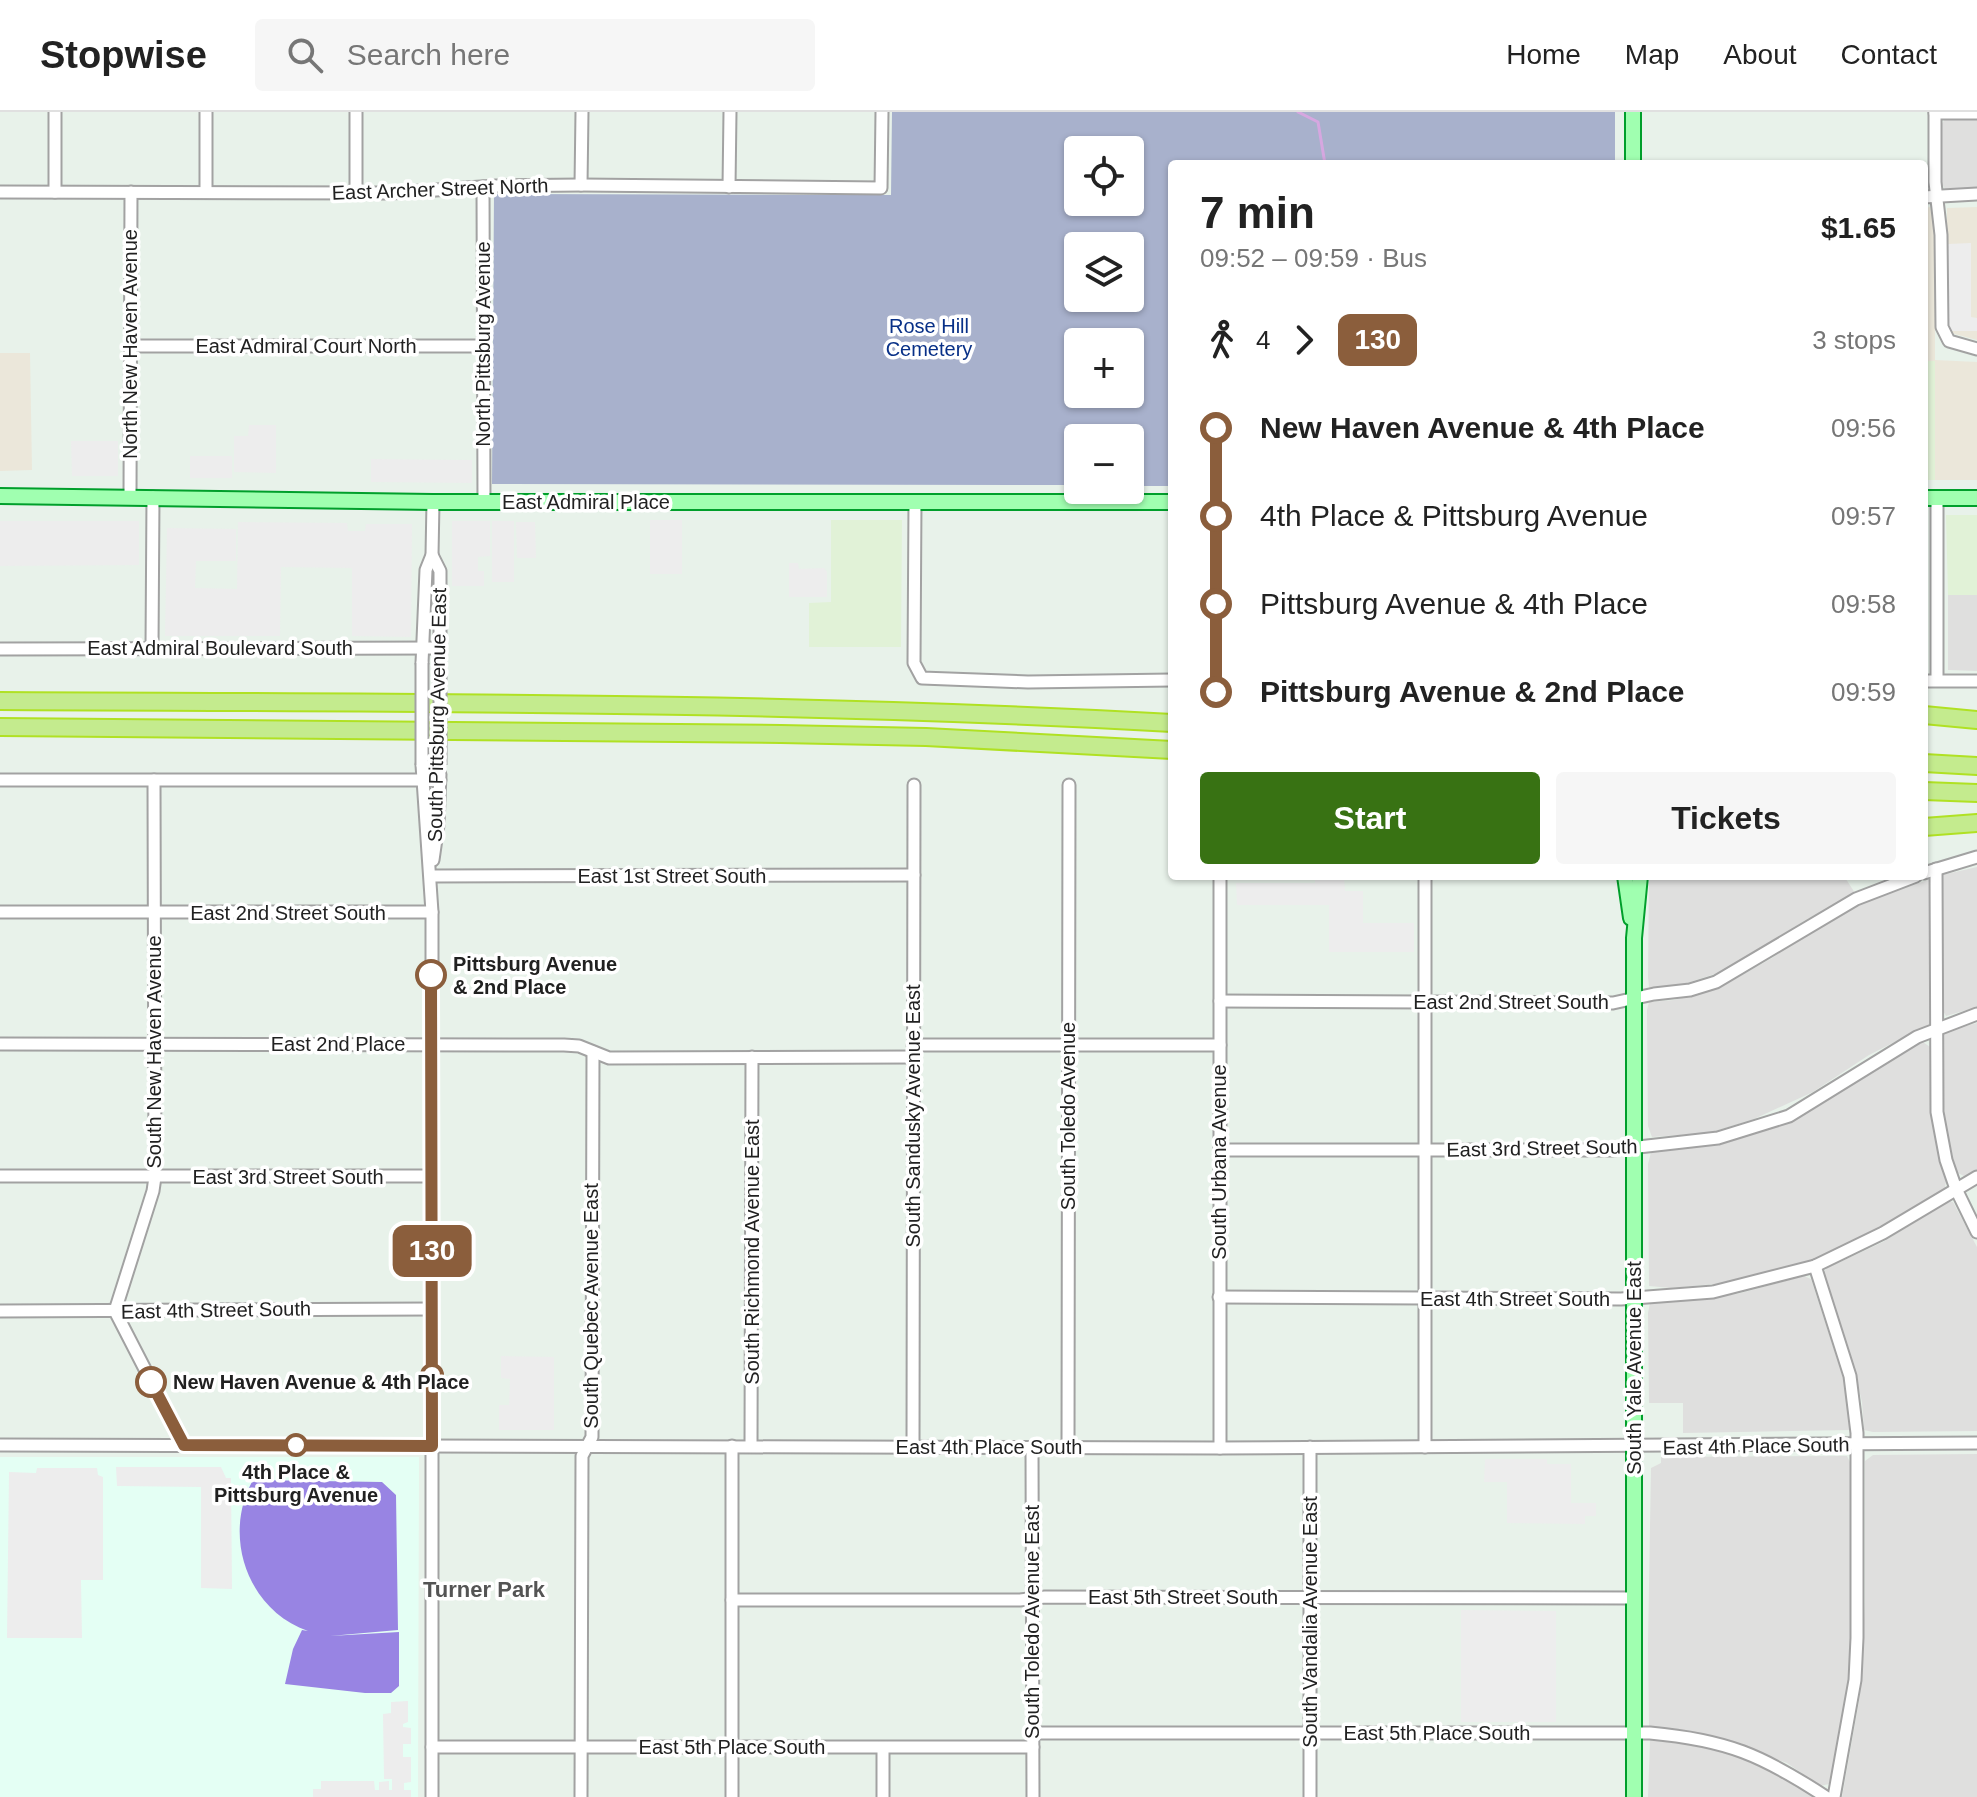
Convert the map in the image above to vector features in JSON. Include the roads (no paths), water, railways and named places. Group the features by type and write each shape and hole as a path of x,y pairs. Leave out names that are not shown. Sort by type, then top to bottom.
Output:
{"highway":[{"path":"0,701 754,706 927,710 1168,723"},
{"path":"1928,715 1977,720"},
{"path":"1139,721 1168,717"},
{"path":"0,727 781,734 926,737 1168,750"},
{"path":"1119,747 1168,760"},
{"path":"1928,763 1977,766"},
{"path":"1928,791 1977,793"},
{"path":"1928,827 1977,823"}],"main road":[{"path":"1633,112 1633,160"},
{"name":"East Admiral Place","path":"0,496 433,502 1168,502"},
{"path":"1930,498 1977,498"},
{"name":"South Yale Avenue East","path":"1626,880 1634,938"},
{"name":"South Yale Avenue East","path":"1634,1797 1634,938 1640,880"}],"street":[{"path":"55,112 55,192"},
{"path":"206,112 206,192"},
{"path":"356,112 356,192"},
{"path":"581,185 582,112"},
{"path":"729,187 730,112"},
{"name":"East Archer Street North","path":"0,192 425,192 581,185 881,188 882,112"},
{"path":"1977,113 1935,112 1942,327 1949,341 1977,349"},
{"name":"North Pittsburg Avenue","path":"483,187 484,502"},
{"name":"North New Haven Avenue","path":"130,496 131,192"},
{"path":"1928,197 1977,194"},
{"name":"East Admiral Court North","path":"130,346 483,346"},
{"path":"152,648 153,497"},
{"path":"1930,498 1930,681 1977,681"},
{"name":"South Pittsburg Avenue East","path":"432,1797 432,912 422,780 421,648 426,570 432,555 433,502"},
{"path":"915,502 914,663 918,675 932,679 1028,682 1168,680"},
{"name":"South Pittsburg Avenue East","path":"431,876 440,780 440,571 432,555"},
{"name":"East Admiral Boulevard South","path":"0,649 440,648"},
{"path":"0,780 440,780"},
{"name":"South New Haven Avenue","path":"115,1311 155,1177 154,780"},
{"name":"South Sandusky Avenue East","path":"913,1446 914,785"},
{"name":"South Toledo Avenue","path":"1068,1447 1069,785"},
{"path":"1928,872 1977,857"},
{"path":"1936,869 1937,1112 1946,1160 1977,1232"},
{"name":"East 1st Street South","path":"431,876 914,875"},
{"name":"South Urbana Avenue","path":"1220,880 1220,1448"},
{"path":"1425,880 1425,1447"},
{"name":"East 2nd Street South","path":"1220,1001 1613,1003 1690,990 1716,982 1856,899 1906,880"},
{"name":"East 2nd Street South","path":"0,912 432,912"},
{"name":"East 3rd Street South","path":"1220,1150 1612,1150 1718,1138 1789,1116 1896,1048 1937,1027 1977,1014"},
{"name":"East 2nd Place","path":"0,1044 564,1045 579,1046 609,1058 752,1057 1068,1045 1220,1045"},
{"name":"South Quebec Avenue East","path":"581,1797 582,1456 592,1437 593,1052"},
{"name":"South Richmond Avenue East","path":"751,1446 752,1057"},
{"name":"East 3rd Street South","path":"0,1176 432,1176"},
{"name":"East 4th Street South","path":"1219,1297 1634,1297 1713,1292 1815,1266 1883,1233 1977,1177"},
{"path":"1815,1266 1850,1376 1858,1444 1857,1638 1849,1717 1834,1797"},
{"name":"East 4th Street South","path":"0,1311 432,1309"},
{"path":"115,1311 184,1445"},
{"name":"East 4th Place South","path":"0,1445 1220,1448 1977,1443"},
{"path":"732,1446 732,1797"},
{"name":"South Toledo Avenue East","path":"1032,1447 1033,1797"},
{"name":"South Vandalia Avenue East","path":"1310,1447 1310,1797"},
{"name":"East 5th Street South","path":"732,1600 1634,1598"},
{"name":"East 5th Place South","path":"1033,1733 1634,1733 1681,1736 1729,1746 1784,1769 1826,1797"},
{"name":"East 5th Place South","path":"432,1747 1033,1747"},
{"path":"883,1748 883,1797"}],"waterway":[{"path":"1298,112 1318,122 1324,160"}],"place":[{"name":"Pittsburg Avenue & 2nd Place","path":"431,975"},
{"name":"New Haven Avenue & 4th Place","path":"151,1382"},
{"name":"4th Place & Pittsburg Avenue","path":"296,1445"}],"district":[{"name":"Turner Park","path":"484,1589"}],"park label":[{"name":"Rose Hill Cemetery","path":"929,338"}]}
